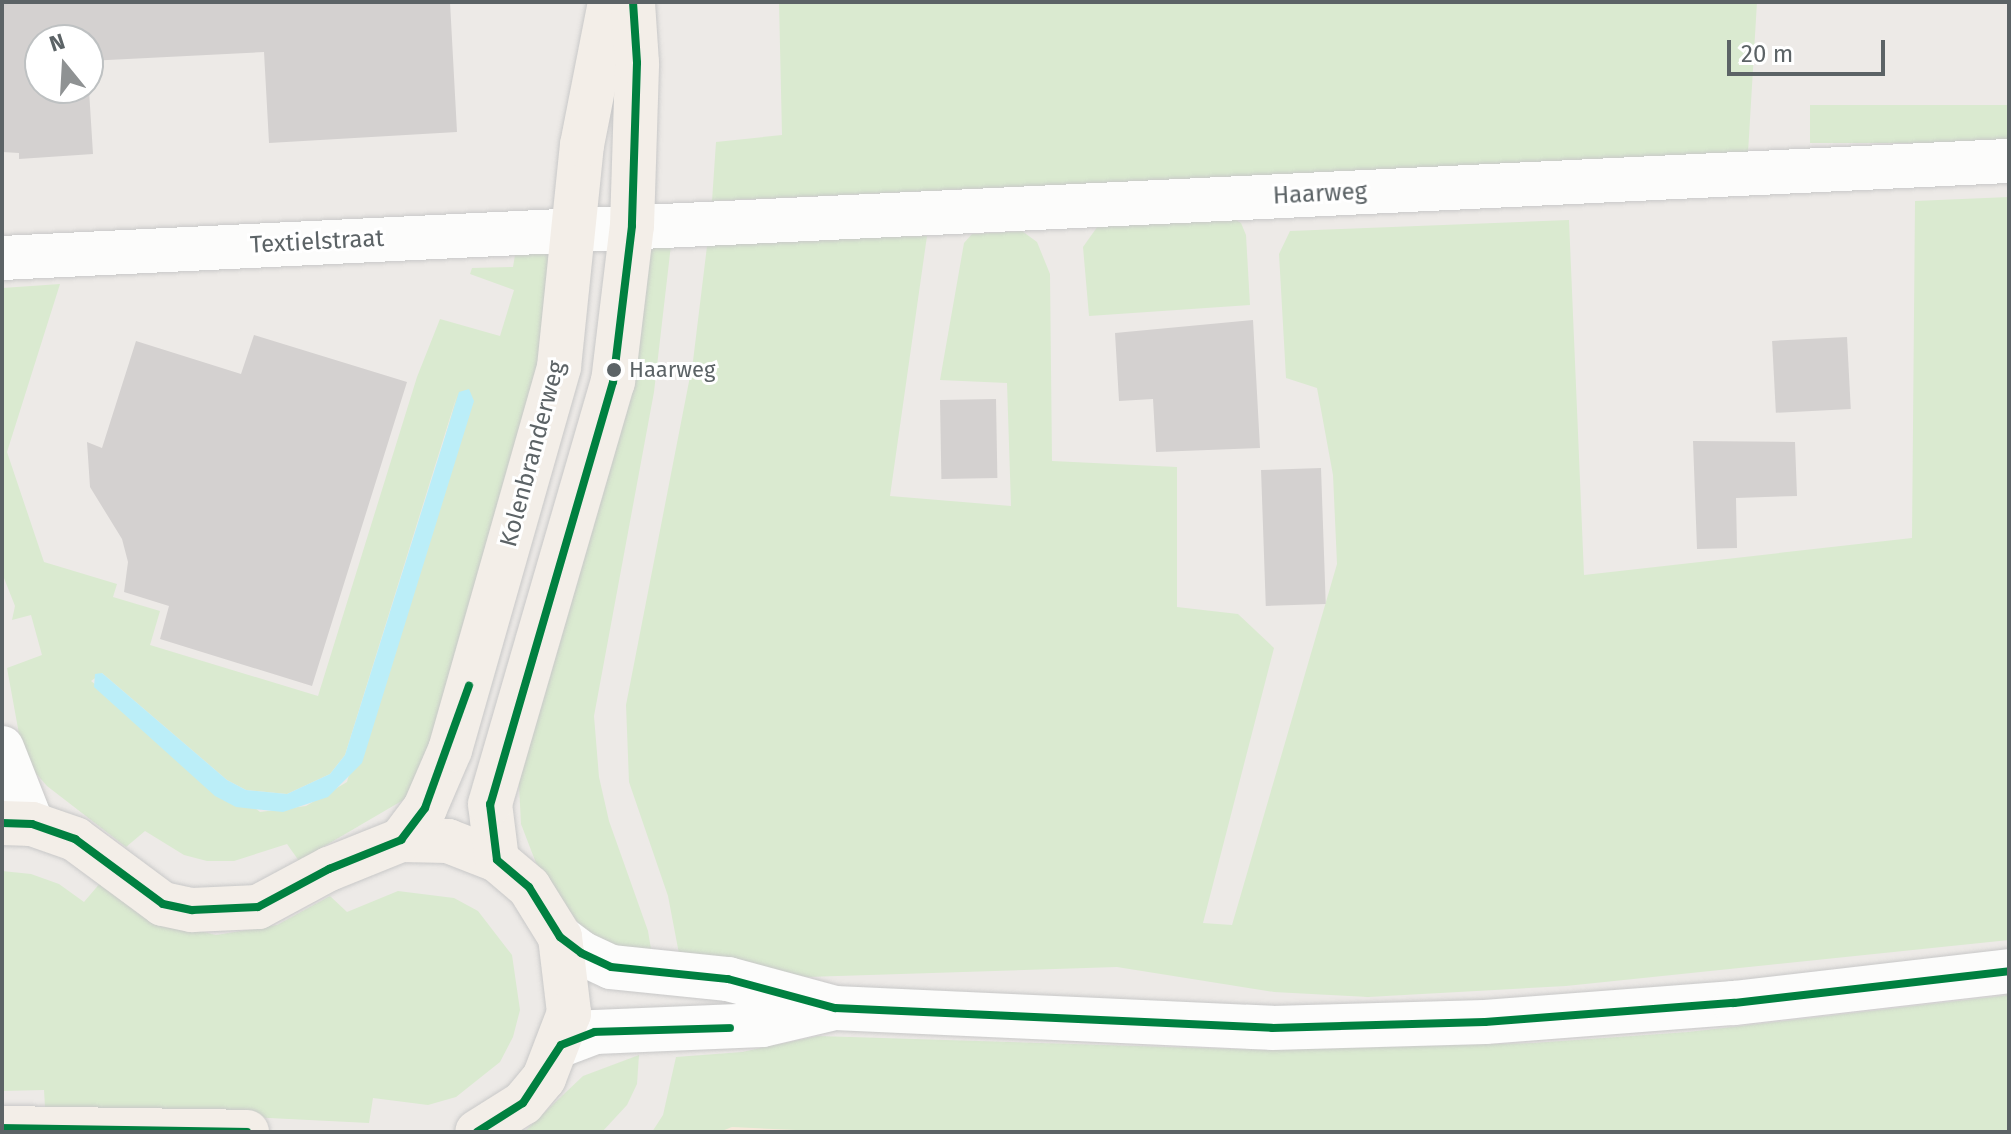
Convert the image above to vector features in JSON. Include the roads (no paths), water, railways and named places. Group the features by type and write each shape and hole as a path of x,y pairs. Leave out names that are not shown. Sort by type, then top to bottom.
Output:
{"main road":[{"name":"Kolenbranderweg","path":"401,840 425,808 450,750 559,367 582,145 610,2"},
{"path":"497,860 490,804 613,382 632,226 637,63 633,2"},
{"path":"17,824 75,839 163,904 192,910 258,907 329,869 401,840 448,841 497,860 529,887 560,937 569,1013 561,1045 544,1078 523,1103 477,1132"},
{"path":"2,1128 247,1132"}],"street":[{"name":"Haarweg","path":"632,226 2009,161"},
{"name":"Textielstraat","path":"2,258 632,226"},
{"path":"2,748 17,824"},
{"path":"560,937 611,967 728,979 835,1008 1272,1028 1455,1023 1734,1003 2009,971"},
{"path":"561,1045 595,1032 762,1025 835,1008"}],"water":[{"path":"469,389 474,401 362,763 328,797 283,812 236,807 215,796 94,687 95,674 102,673 227,780 246,790 287,794 330,774 345,755 459,392"}],"place":[{"name":"Haarweg","path":"614,370"}]}
